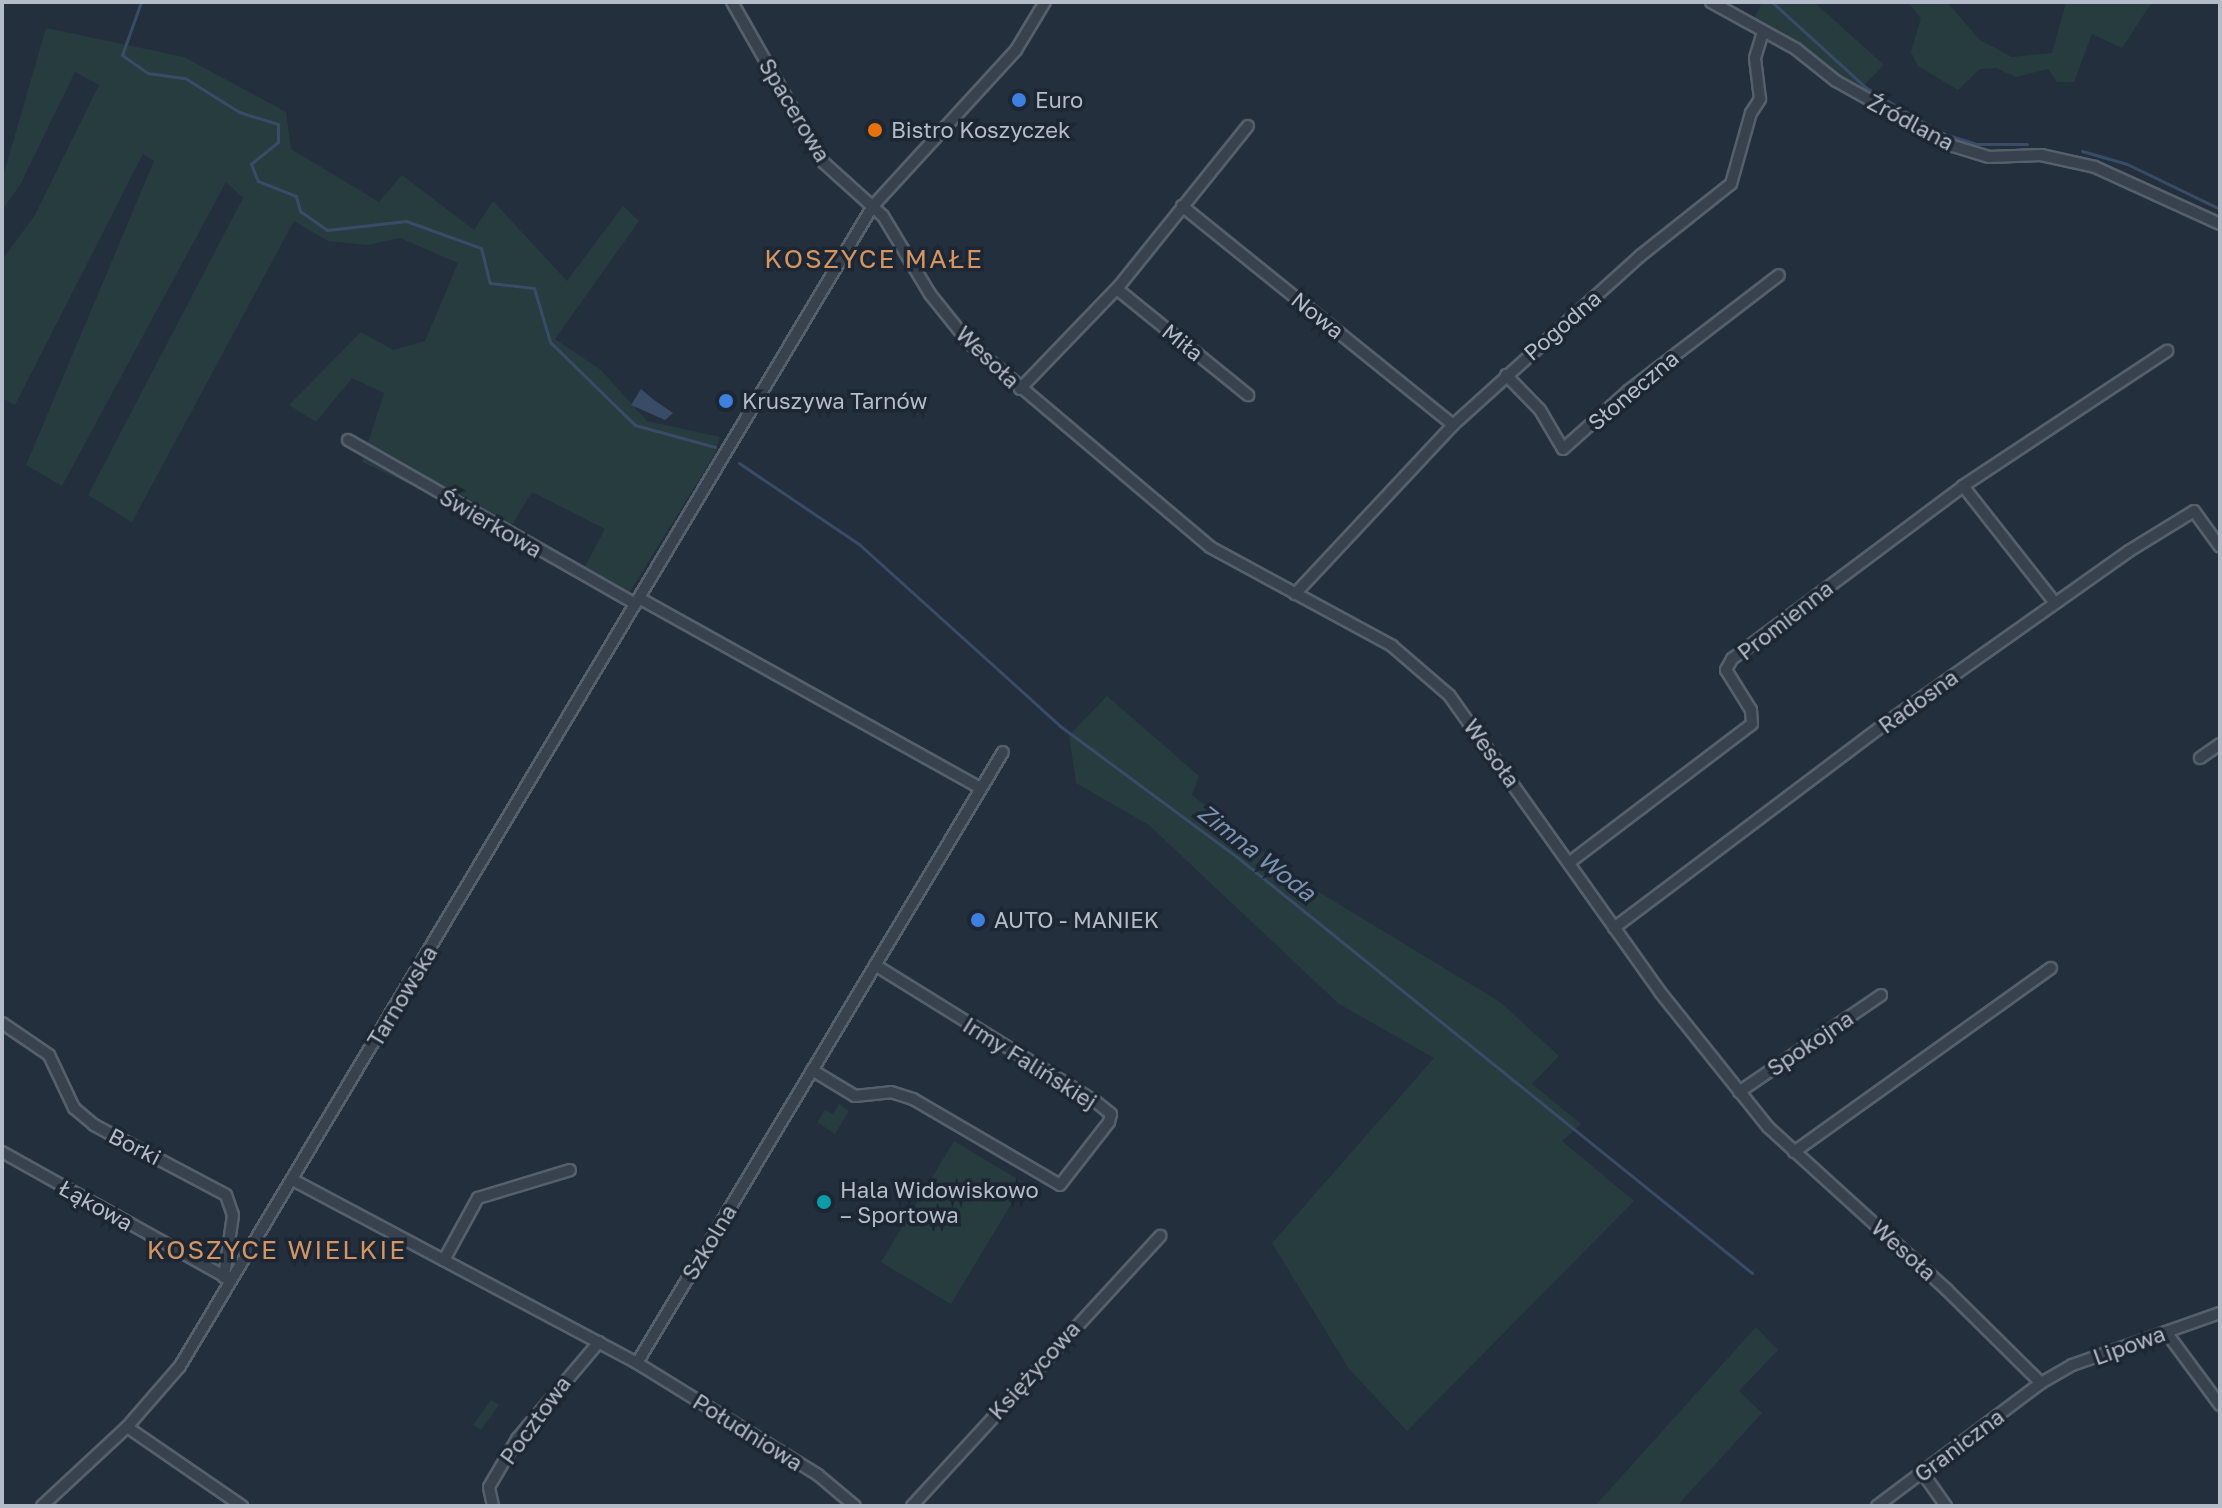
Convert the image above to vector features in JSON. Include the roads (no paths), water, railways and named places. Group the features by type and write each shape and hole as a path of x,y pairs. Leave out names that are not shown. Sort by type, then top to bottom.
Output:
{"street":[{"name":"Spacerowa","path":"732,2 823,162 873,206"},
{"name":"Tarnowska","path":"42,1506 127,1427 180,1366 228,1279 293,1180 873,206 1016,50 1045,2"},
{"name":"Źródlana","path":"1711,2 1796,49 1836,81 1953,146 1989,157 2041,155 2095,167 2220,224"},
{"name":"Pogodna","path":"1295,594 1453,425 1506,375 1640,256 1731,184 1751,113 1760,99 1755,58 1763,32"},
{"path":"1020,389 1117,289 1248,126"},
{"name":"Wesoła","path":"873,206 930,294 970,344 1020,389 1210,547 1392,646 1449,695 1614,928 1739,1092 1794,1152 1947,1290 2041,1383"},
{"name":"Nowa","path":"1182,206 1453,425"},
{"name":"Słoneczna","path":"1506,375 1540,410 1563,449 1628,391 1779,275"},
{"name":"Miła","path":"1117,289 1248,395"},
{"name":"Promienna","path":"1570,862 1752,724 1751,710 1726,670 1732,659 1963,486 2167,351"},
{"name":"Świerkowa","path":"348,440 638,601"},
{"path":"1963,486 2055,603"},
{"name":"Radosna","path":"1614,928 2055,603 2194,511 2220,547"},
{"path":"638,601 981,788"},
{"path":"2200,758 2220,744"},
{"name":"Szkolna","path":"637,1363 1003,752"},
{"name":"Irmy Falińskiej","path":"812,1070 855,1096 891,1092 913,1099 1060,1185 1111,1114 875,965"},
{"path":"1794,1152 2051,968"},
{"name":"Spokojna","path":"1739,1092 1881,995"},
{"name":"Borki","path":"2,1023 49,1055 74,1108 94,1125 226,1195 233,1215 228,1279"},
{"name":"Łąkowa","path":"2,1152 228,1279"},
{"path":"444,1260 478,1198 570,1170"},
{"path":"293,1180 637,1363"},
{"name":"Księżycowa","path":"912,1506 1160,1236"},
{"name":"Lipowa","path":"2041,1383 2072,1365 2220,1313"},
{"path":"2166,1332 2220,1405"},
{"name":"Pocztowa","path":"493,1506 489,1487 517,1439 599,1342"},
{"name":"Południowa","path":"637,1363 818,1475 855,1506"},
{"name":"Graniczna","path":"1877,1506 2041,1383"},
{"path":"127,1427 242,1506"},
{"path":"1922,1472 1946,1506"}],"water":[{"path":"641,389 673,413 665,420 631,405"}],"waterway":[{"name":"Zimna Woda","path":"141,2 122,55 148,73 185,78 239,112 278,124 278,142 251,164 258,181 296,196 300,211 327,230 406,221 481,248 490,283 534,288 550,342 635,425 715,447"},
{"path":"1772,2 1865,87 1941,133 1976,144 2027,144"},
{"path":"2082,151 2127,164 2220,209"},
{"name":"Zimna Woda","path":"739,463 860,545 1060,726 1237,857 1752,1273"}],"place":[{"name":"Euro","path":"1019,100"},
{"name":"Bistro Koszyczek","path":"875,130"},
{"name":"Kruszywa Tarnów","path":"726,401"},
{"name":"AUTO - MANIEK","path":"978,920"},
{"name":"Hala Widowiskowo – Sportowa","path":"824,1202"}],"district":[{"name":"KOSZYCE MAŁE","path":"874,259"},
{"name":"KOSZYCE WIELKIE","path":"277,1250"}]}
